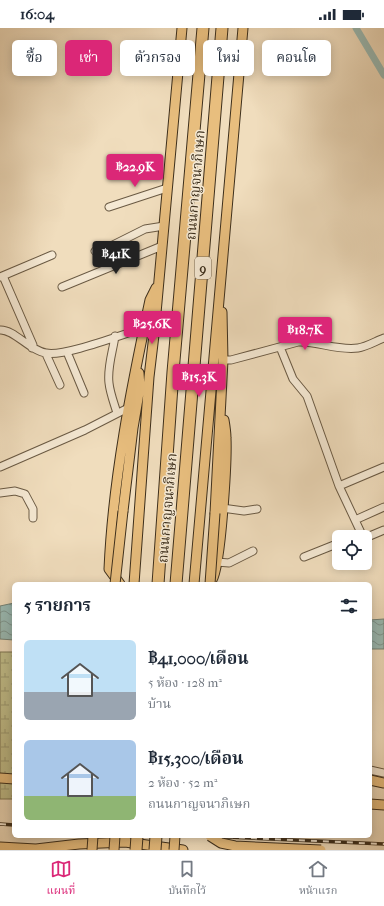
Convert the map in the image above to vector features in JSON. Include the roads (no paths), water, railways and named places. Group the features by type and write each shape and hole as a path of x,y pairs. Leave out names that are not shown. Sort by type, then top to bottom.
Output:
{"highway":[{"name":"ถนนกาญจนาภิเษก","path":"158,582 174,364 203,28"},
{"name":"ถนนกาญจนาภิเษก","path":"176,582 222,28"},
{"path":"136,850 138,838"},
{"path":"155,850 156,838"}],"main road":[{"path":"134,582 149,377 182,28"},
{"path":"242,40 243,28"},
{"path":"245,40 248,28"},
{"path":"194,582 239,76"},
{"path":"118,582 108,569 110,533 128,408 150,300 159,282"},
{"path":"209,582 213,579 217,562 220,397 223,360 223,323 220,290"},
{"path":"115,582 131,441 140,387 139,359"},
{"path":"210,398 222,374"},
{"path":"210,582 218,510"},
{"path":"0,778 12,779"},
{"path":"372,780 384,783"},
{"path":"372,804 384,805"},
{"path":"92,850 93,838"},
{"path":"114,850 115,838"},
{"path":"174,850 175,838"},
{"path":"213,838 221,843 235,846 321,850"},
{"path":"36,849 79,844 126,842 183,850"},
{"path":"0,847 45,850"}],"street":[{"path":"108,207 167,188"},
{"path":"95,251 99,252 145,229 164,226"},
{"path":"62,287 162,246"},
{"path":"32,348 33,345 2,277 52,255"},
{"path":"0,330 11,333 32,348 46,354 67,352 144,328"},
{"path":"115,336 112,360 109,367 109,384 117,413"},
{"path":"223,360 231,360 298,342 309,342 344,349 359,348 384,338"},
{"path":"280,347 293,379 307,396 339,486 360,530"},
{"path":"67,352 84,393"},
{"path":"46,354 60,385"},
{"path":"0,467 85,430 128,408"},
{"path":"339,486 384,466"},
{"path":"0,493 15,491 25,494 33,509 33,518"},
{"path":"355,520 384,507"},
{"path":"218,510 244,511 257,509"},
{"path":"372,535 384,530"},
{"path":"304,557 332,546"},
{"path":"217,562 229,563 253,551"},
{"path":"372,770 384,773"}],"water":[{"path":"12,603 12,640 0,639 0,606"},
{"path":"384,619 384,649 372,649 372,620"}],"waterway":[{"path":"356,28 384,75"}],"railway":[{"path":"0,824 12,825"},
{"path":"248,838 384,844"}]}
